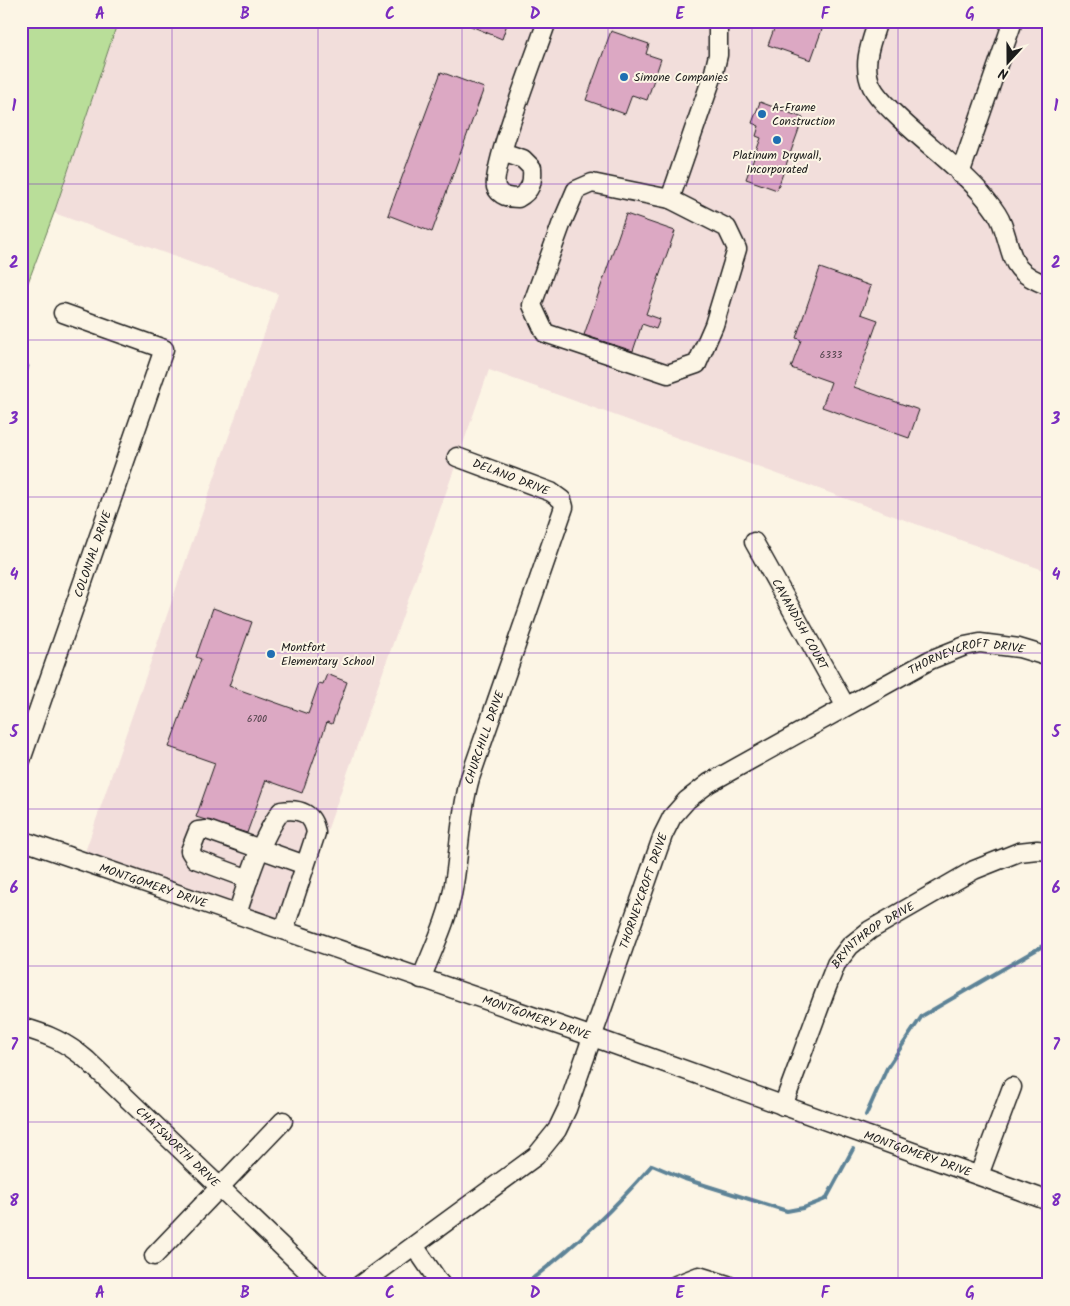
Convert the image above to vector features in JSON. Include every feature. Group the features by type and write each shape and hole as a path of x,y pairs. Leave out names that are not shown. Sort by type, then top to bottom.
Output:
{"street":[{"path":"502,152 548,21"},
{"path":"670,199 714,72 718,55 718,21"},
{"path":"878,21 869,48 867,63 872,86 877,95 910,129 980,192 998,214 1016,266 1031,279 1049,286"},
{"path":"960,174 1013,21"},
{"path":"592,183 670,199 727,228 737,250 714,325 697,364 668,374 544,333 532,305 560,225 576,190 592,183"},
{"name":"COLONIAL DRIVE","path":"21,760 164,349 63,313"},
{"name":"DELANO DRIVE","path":"457,457 551,492 562,500"},
{"name":"CHURCHILL DRIVE","path":"421,979 450,903 454,885 460,816 470,778 563,512 562,500"},
{"name":"CAVANDISH COURT","path":"754,542 845,705"},
{"name":"THORNEYCROFT DRIVE","path":"360,1285 522,1167 548,1144 567,1109 663,835 672,817 687,800 709,783 845,705 930,660 965,646 998,643 1049,657"},
{"path":"237,914 259,849 281,811 293,809 308,814 314,823 316,833 284,930"},
{"path":"249,880 195,859 190,851 198,831 207,830 305,865"},
{"name":"MONTGOMERY DRIVE","path":"21,840 592,1037 1049,1201"},
{"name":"BRYNTHROP DRIVE","path":"783,1106 836,964 850,946 870,930 974,870 1019,852 1049,851"},
{"name":"CHATSWORTH DRIVE","path":"21,1027 50,1036 74,1049 222,1186 322,1285"},
{"path":"979,1175 1012,1088"},
{"path":"154,1256 283,1121"},
{"path":"414,1247 441,1285"},
{"path":"676,1285 699,1276 728,1285"}],"shaded area":[{"path":"118,21 1049,21 1049,572 489,370 293,928 85,852 278,294 54,213"}],"green space":[{"path":"21,21 118,21 54,213 21,301"}],"water":[{"path":"21,355 29,366 21,394"}],"building":[{"path":"459,21 508,21 502,39"},
{"path":"777,21 825,21 811,60 768,45"},
{"name":"Simone Companies","path":"611,31 649,44 646,54 661,59 647,100 632,95 625,114 586,100"},
{"path":"441,72 484,88 432,232 388,215"},
{"path":"760,102 803,118 777,190 746,179 761,138 756,136 759,126 752,123"},
{"path":"626,214 675,231 646,314 660,319 656,329 642,324 633,351 584,335"},
{"path":"820,268 871,286 861,314 878,320 854,387 919,410 909,438 822,407 831,382 791,368 801,340 796,338"},
{"path":"213,608 252,622 229,686 308,714 319,683 323,684 327,674 347,682 332,724 327,722 302,793 266,780 247,833 196,817 215,763 169,747 201,659 196,657"}],"waterway":[{"path":"866,1115 887,1068 922,1016 1046,944 1049,935"},
{"path":"524,1285 591,1228 652,1165 685,1179 787,1211 803,1208 826,1199 853,1149"}],"place":[{"name":"Simone Companies","path":"624,77"},
{"name":"A-Frame Construction","path":"762,114"},
{"name":"Platinum Drywall, Incorporated","path":"777,140"},
{"name":"Montfort Elementary School","path":"271,654"}]}
